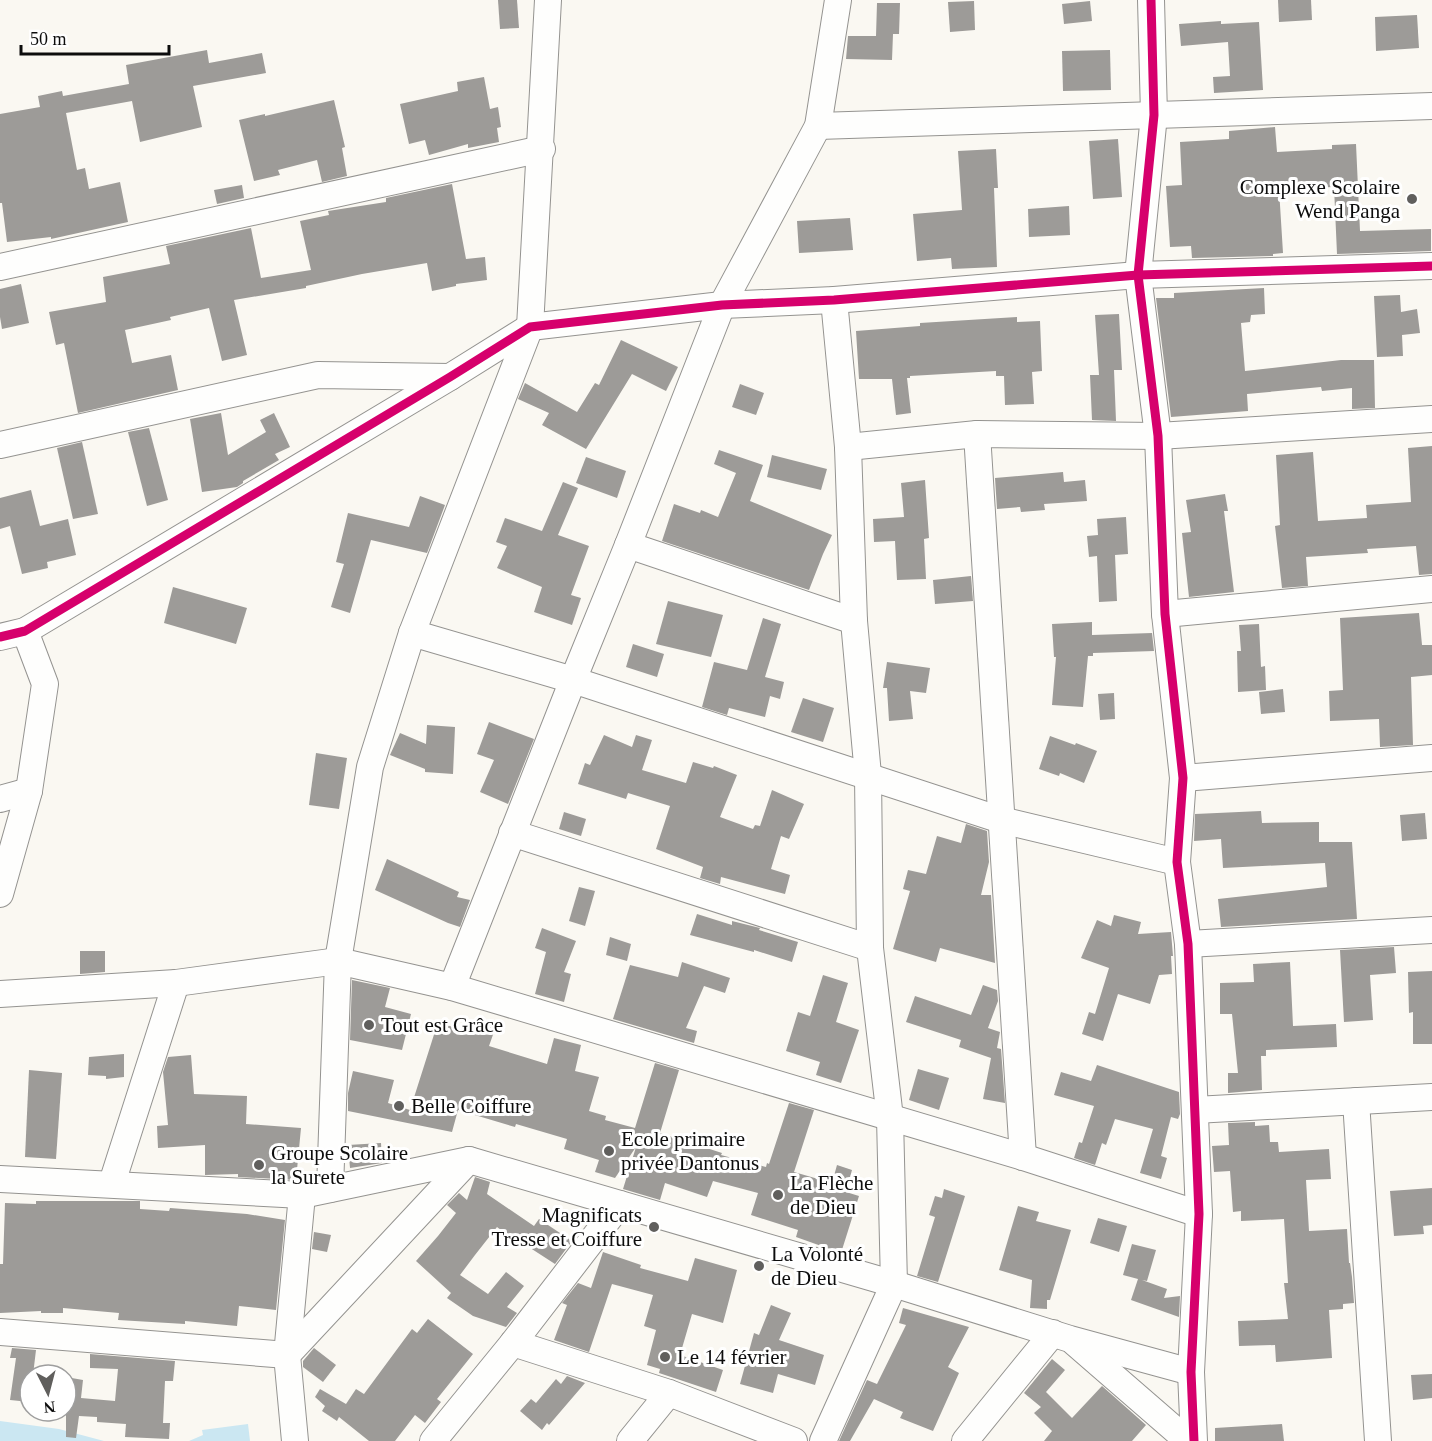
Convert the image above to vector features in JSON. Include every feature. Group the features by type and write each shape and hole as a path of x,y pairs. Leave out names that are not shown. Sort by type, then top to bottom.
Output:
{"street":[{"path":"330,1189 338,961 370,768 412,633 530,327 542,149 548,0"},
{"path":"452,987 722,305 818,126 838,0"},
{"path":"1151,0 1154,115 1138,275 1158,436 1165,614 1183,778 1177,862 1188,944 1199,1214 1191,1372 1194,1441"},
{"path":"818,126 1432,106"},
{"path":"0,267 542,149"},
{"path":"0,637 25,632 530,327 722,305 834,300 1138,275 1432,266"},
{"path":"823,1441 894,1284 890,1118 870,948 868,776 854,621 848,447 834,300"},
{"path":"0,444 318,375 450,377"},
{"path":"848,447 977,434 1158,436 1432,419"},
{"path":"977,434 1023,1157"},
{"path":"628,545 854,621"},
{"path":"1165,614 1432,589"},
{"path":"0,894 29,791 45,684 25,632"},
{"path":"412,633 573,680 1001,820 1177,862"},
{"path":"1183,778 1432,758"},
{"path":"0,799 29,791"},
{"path":"512,833 870,948"},
{"path":"1188,944 1432,930"},
{"path":"0,994 176,983 338,961 452,987 1023,1157 1199,1214"},
{"path":"112,1183 176,983"},
{"path":"1195,1110 1432,1097"},
{"path":"1356,1101 1378,1441"},
{"path":"287,1354 469,1160"},
{"path":"0,1179 112,1183 302,1195 469,1160 894,1284 1061,1336 1191,1372"},
{"path":"295,1441 287,1354 302,1195"},
{"path":"433,1441 513,1343 620,1204"},
{"path":"0,1332 287,1354"},
{"path":"965,1441 1061,1336"},
{"path":"1061,1336 1188,1441"},
{"path":"513,1343 669,1393 794,1441"},
{"path":"630,1441 669,1393"}],"water":[{"path":"0,1421 59,1429 104,1441 0,1441"},
{"path":"248,1424 250,1441 189,1441 203,1435 202,1430"}],"building":[{"path":"498,0 517,0 519,28 500,29"},
{"path":"1278,0 1311,0 1312,20 1279,22"},
{"path":"974,1 975,30 950,32 948,2"},
{"path":"1090,1 1092,21 1064,24 1062,4"},
{"path":"877,3 900,3 899,34 893,34 892,60 846,59 848,36 876,36"},
{"path":"1417,15 1419,48 1376,51 1375,17"},
{"path":"1221,21 1221,24 1259,22 1263,90 1214,93 1213,77 1230,76 1228,42 1181,46 1179,24"},
{"path":"207,50 209,63 262,53 266,73 193,86 202,127 140,142 132,101 66,113 77,170 85,168 89,189 120,182 128,222 51,239 51,237 7,242 2,203 0,203 0,114 40,107 38,96 62,91 63,96 129,84 126,65"},
{"path":"1110,50 1111,90 1063,91 1062,51"},
{"path":"484,77 490,109 498,107 501,127 497,128 499,142 468,148 468,144 429,155 425,140 409,144 400,104 458,91 457,82"},
{"path":"334,100 345,147 342,148 347,176 322,182 317,160 278,170 280,175 254,181 239,120"},
{"path":"1275,127 1277,152 1332,149 1332,145 1356,144 1360,231 1431,229 1431,251 1337,254 1334,187 1279,189 1283,253 1273,254 1273,256 1192,258 1191,246 1170,247 1166,186 1182,185 1180,142 1229,139 1229,131"},
{"path":"1118,139 1122,197 1093,199 1089,141"},
{"path":"996,149 998,188 994,188 997,267 952,269 951,258 917,261 913,214 962,210 958,151"},
{"path":"452,184 466,259 485,257 487,280 456,284 456,286 432,291 427,263 234,300 247,355 222,361 209,308 170,317 171,320 125,330 132,363 171,355 178,390 78,413 64,343 56,345 49,312 106,302 103,277 170,264 166,246 251,228 261,278 311,270 300,221 329,215 328,211 386,202 386,198"},
{"path":"242,185 244,198 217,204 214,190"},
{"path":"1069,206 1070,235 1029,237 1028,209"},
{"path":"850,218 853,250 799,253 797,221"},
{"path":"21,284 29,323 2,329 0,289"},
{"path":"1264,288 1265,314 1251,315 1250,322 1241,323 1245,371 1341,360 1374,360 1375,408 1352,409 1352,388 1322,391 1321,387 1247,394 1248,411 1171,417 1156,298 1174,298 1174,293"},
{"path":"1400,295 1401,312 1417,309 1420,333 1402,335 1403,356 1377,357 1374,296"},
{"path":"1119,314 1122,370 1114,370 1116,421 1092,420 1090,375 1099,375 1095,315"},
{"path":"1017,317 1017,322 1040,321 1042,371 1032,372 1034,404 1005,405 1004,376 996,376 996,371 910,376 907,378 911,413 896,415 892,379 859,379 856,331 920,326 920,323"},
{"path":"621,340 678,367 666,391 632,374 586,449 542,425 549,413 518,399 525,383 577,412 595,383 599,385"},
{"path":"740,384 764,393 756,415 732,407"},
{"path":"221,413 228,455 266,432 260,420 274,413 290,447 275,454 279,460 243,481 237,487 202,492 190,419"},
{"path":"149,428 168,500 147,506 128,432"},
{"path":"82,442 98,514 73,519 57,448"},
{"path":"1432,446 1432,574 1419,575 1416,546 1367,549 1368,553 1306,557 1308,586 1282,588 1275,526 1280,525 1276,455 1313,452 1318,521 1367,518 1366,505 1411,502 1408,448"},
{"path":"719,450 763,465 750,501 832,535 809,590 662,541 674,504 700,513 701,510 718,517 736,473 714,464"},
{"path":"772,455 827,469 821,490 767,477"},
{"path":"586,457 626,471 617,498 576,483"},
{"path":"1063,472 1064,482 1085,480 1087,501 1044,504 1045,510 1021,512 1020,507 997,509 995,478"},
{"path":"925,480 929,538 924,539 926,579 897,580 895,541 874,542 873,519 904,517 901,483"},
{"path":"563,482 578,488 558,535 589,546 571,595 581,598 572,625 534,612 542,587 497,568 507,546 496,542 505,518 542,531"},
{"path":"31,490 40,526 68,519 76,555 47,562 48,568 22,574 10,526 0,529 0,498"},
{"path":"1225,494 1228,511 1224,511 1234,592 1189,597 1182,533 1191,532 1186,500"},
{"path":"420,496 445,505 427,553 371,540 350,613 331,607 344,564 336,562 348,513 409,527"},
{"path":"1126,517 1128,554 1115,555 1117,601 1099,602 1097,556 1089,557 1087,536 1098,535 1097,519"},
{"path":"971,576 973,601 935,604 933,580"},
{"path":"173,587 247,608 236,644 164,623"},
{"path":"668,601 723,615 711,657 656,644"},
{"path":"1419,613 1422,645 1432,645 1432,675 1411,677 1413,745 1380,747 1379,719 1330,721 1329,691 1343,690 1340,618"},
{"path":"763,618 781,624 765,677 784,682 780,699 770,696 765,717 729,708 727,715 702,707 714,662 747,670"},
{"path":"1092,622 1092,635 1152,633 1154,651 1093,653 1093,656 1088,656 1083,707 1052,705 1056,657 1054,657 1052,624"},
{"path":"1259,624 1261,667 1265,666 1266,690 1238,692 1237,651 1241,651 1239,625"},
{"path":"633,644 664,654 657,677 626,667"},
{"path":"887,662 930,668 926,693 910,691 913,719 889,721 887,688 883,688"},
{"path":"1283,689 1285,712 1261,714 1259,692"},
{"path":"1114,693 1115,719 1100,720 1098,694"},
{"path":"803,698 834,708 823,742 791,732"},
{"path":"489,722 534,739 508,804 480,792 494,760 477,754"},
{"path":"427,725 455,727 453,774 425,772 425,769 390,755 400,733 426,744"},
{"path":"604,735 632,747 636,735 652,740 642,770 686,783 693,762 713,768 714,766 737,775 720,817 753,829 755,825 760,826 772,790 804,804 789,839 781,836 771,869 790,875 785,894 721,877 720,884 700,878 703,867 656,849 670,806 628,793 626,799 578,784 585,763 590,765"},
{"path":"1050,736 1097,751 1084,783 1060,773 1059,776 1039,769"},
{"path":"316,753 347,758 339,809 309,805"},
{"path":"1261,811 1262,823 1319,822 1319,842 1352,842 1357,919 1221,927 1218,899 1327,887 1325,863 1223,868 1221,839 1194,841 1195,814"},
{"path":"564,812 586,819 581,836 559,829"},
{"path":"1425,813 1427,839 1402,841 1400,815"},
{"path":"966,824 987,831 989,862 981,895 991,895 995,963 940,948 936,962 893,949 910,891 903,889 908,870 926,874 937,836 961,843"},
{"path":"387,859 459,892 457,897 470,900 460,927 375,890"},
{"path":"579,887 595,891 585,926 569,921"},
{"path":"697,914 732,925 732,921 760,928 759,930 798,942 792,962 754,950 754,952 690,935"},
{"path":"1114,915 1141,922 1138,934 1171,932 1172,974 1159,975 1150,1004 1118,994 1103,1041 1082,1034 1089,1012 1095,1014 1109,968 1081,958 1097,920 1111,926"},
{"path":"542,928 576,941 564,972 571,974 564,1002 535,994 546,952 535,948"},
{"path":"610,937 631,944 627,961 606,955"},
{"path":"1394,947 1396,973 1370,975 1373,1020 1344,1022 1340,950"},
{"path":"80,951 105,951 105,972 80,974"},
{"path":"682,962 730,978 725,993 704,986 686,1028 697,1031 694,1043 613,1019 630,965 678,977"},
{"path":"1290,962 1293,1026 1336,1024 1337,1047 1266,1050 1266,1056 1261,1056 1262,1090 1228,1093 1228,1073 1238,1073 1232,1014 1220,1014 1220,983 1254,982 1253,964"},
{"path":"1432,971 1432,1044 1413,1044 1413,1012 1409,1013 1408,972"},
{"path":"823,975 848,983 836,1022 859,1030 841,1083 816,1075 820,1062 786,1051 798,1012 810,1016"},
{"path":"352,980 390,988 385,1007 411,1014 402,1050 350,1040"},
{"path":"983,985 997,990 998,1001 988,1028 1000,1032 997,1048 1001,1049 1005,1103 983,1099 991,1058 959,1047 961,1040 906,1022 915,996 971,1015"},
{"path":"438,1022 470,1033 473,1022 495,1029 489,1046 547,1064 554,1038 581,1045 575,1071 599,1077 589,1111 606,1116 605,1120 635,1128 655,1063 679,1070 660,1133 722,1153 721,1155 766,1167 767,1163 769,1164 789,1103 814,1110 794,1172 832,1183 837,1165 852,1170 846,1192 859,1196 841,1253 796,1237 798,1230 751,1215 758,1193 713,1181 707,1197 665,1183 660,1200 623,1189 636,1147 615,1178 595,1172 599,1160 564,1149 567,1139 516,1124 515,1127 458,1110 452,1132 348,1111 348,1093 353,1071 394,1080 388,1103 410,1110"},
{"path":"124,1054 124,1077 106,1079 106,1076 88,1075 89,1057"},
{"path":"191,1055 194,1094 247,1096 246,1124 301,1128 296,1180 238,1177 238,1174 205,1175 205,1145 158,1148 157,1126 168,1125 163,1072 168,1057"},
{"path":"1097,1065 1179,1092 1180,1114 1178,1119 1171,1117 1161,1156 1167,1158 1161,1179 1140,1173 1153,1129 1115,1119 1106,1145 1102,1143 1095,1165 1074,1158 1079,1142 1082,1143 1094,1106 1054,1095 1061,1072 1091,1081"},
{"path":"918,1069 949,1078 939,1110 909,1100"},
{"path":"29,1070 62,1073 56,1159 25,1157"},
{"path":"1255,1122 1255,1126 1269,1125 1270,1142 1278,1142 1279,1152 1329,1149 1331,1179 1306,1180 1309,1231 1347,1229 1354,1303 1343,1304 1343,1309 1329,1310 1332,1358 1276,1362 1275,1345 1239,1346 1238,1321 1288,1319 1284,1283 1288,1283 1284,1219 1241,1221 1241,1211 1233,1212 1230,1171 1214,1172 1212,1146 1229,1145 1228,1123"},
{"path":"381,1143 382,1163 350,1168 348,1145"},
{"path":"475,1177 490,1182 487,1194 534,1226 539,1219 572,1241 555,1264 521,1242 519,1244 497,1227 475,1255 460,1275 488,1294 506,1272 524,1286 507,1307 517,1313 506,1327 473,1316 447,1298 451,1293 416,1261 456,1213 447,1205 459,1193 467,1200"},
{"path":"1432,1188 1432,1225 1423,1226 1424,1234 1394,1236 1390,1191"},
{"path":"944,1189 965,1196 938,1282 917,1276 935,1217 929,1215 935,1196 942,1198"},
{"path":"36,1201 140,1201 140,1209 169,1211 170,1208 247,1214 285,1220 276,1310 239,1306 237,1326 185,1321 185,1324 118,1320 119,1313 63,1308 63,1313 41,1313 41,1311 0,1313 0,1264 3,1264 5,1203 36,1204"},
{"path":"1018,1206 1039,1212 1036,1221 1071,1230 1050,1300 1047,1300 1047,1309 1030,1308 1032,1280 999,1270"},
{"path":"1098,1218 1127,1226 1119,1252 1090,1243"},
{"path":"314,1232 331,1235 327,1252 312,1249"},
{"path":"1132,1244 1156,1250 1147,1281 1142,1280 1167,1289 1164,1298 1180,1296 1179,1317 1131,1300 1138,1279 1123,1275"},
{"path":"603,1252 641,1265 640,1268 688,1281 695,1258 737,1270 723,1323 692,1314 680,1355 723,1370 716,1392 659,1373 660,1369 647,1365 656,1330 644,1326 653,1295 612,1284 589,1352 554,1340 567,1305 562,1303 578,1283 591,1288"},
{"path":"771,1305 791,1313 779,1340 824,1355 815,1385 778,1374 773,1393 740,1384 754,1333 759,1335"},
{"path":"903,1308 969,1327 948,1367 959,1373 933,1431 900,1418 903,1412 874,1399 850,1441 839,1441 867,1380 877,1384 906,1325 899,1323"},
{"path":"428,1319 473,1354 437,1399 441,1402 425,1423 415,1415 395,1441 369,1441 339,1417 337,1421 322,1411 325,1406 315,1397 320,1389 346,1404 356,1389 364,1394 412,1329 417,1333"},
{"path":"12,1348 36,1350 34,1363 18,1363 18,1401 10,1400 16,1358 10,1358"},
{"path":"314,1348 336,1365 323,1382 303,1367 303,1361"},
{"path":"90,1354 175,1361 173,1381 165,1381 163,1423 170,1423 169,1439 125,1437 126,1424 97,1422 97,1417 79,1416 76,1438 66,1437 66,1423 78,1423 78,1379 83,1380 81,1398 115,1401 118,1369 90,1368"},
{"path":"1052,1359 1065,1370 1046,1392 1072,1418 1102,1386 1146,1425 1132,1441 1044,1441 1052,1431 1034,1413 1041,1407 1024,1393"},
{"path":"1432,1374 1432,1398 1413,1400 1411,1375"},
{"path":"567,1376 585,1383 542,1430 520,1411 531,1399 536,1403 556,1379 561,1384"},
{"path":"1282,1424 1284,1441 1215,1441 1215,1428"}],"cycle path":[{"path":"1151,0 1154,115 1138,275 1158,436 1165,614 1183,778 1177,862 1188,944 1199,1214 1191,1372 1194,1441"},
{"path":"0,637 25,631 530,327 722,305 834,300 1138,275 1432,266"}],"place":[{"name":"Complexe Scolaire Wend Panga","path":"1412,199"},
{"name":"Tout est Grâce","path":"369,1025"},
{"name":"Belle Coiffure","path":"399,1106"},
{"name":"Ecole primaire privée Dantonus","path":"609,1151"},
{"name":"Groupe Scolaire la Surete","path":"259,1165"},
{"name":"La Flèche de Dieu","path":"778,1195"},
{"name":"Magnificats Tresse et Coiffure","path":"654,1227"},
{"name":"La Volonté de Dieu","path":"759,1266"},
{"name":"Le 14 février","path":"665,1357"}]}
